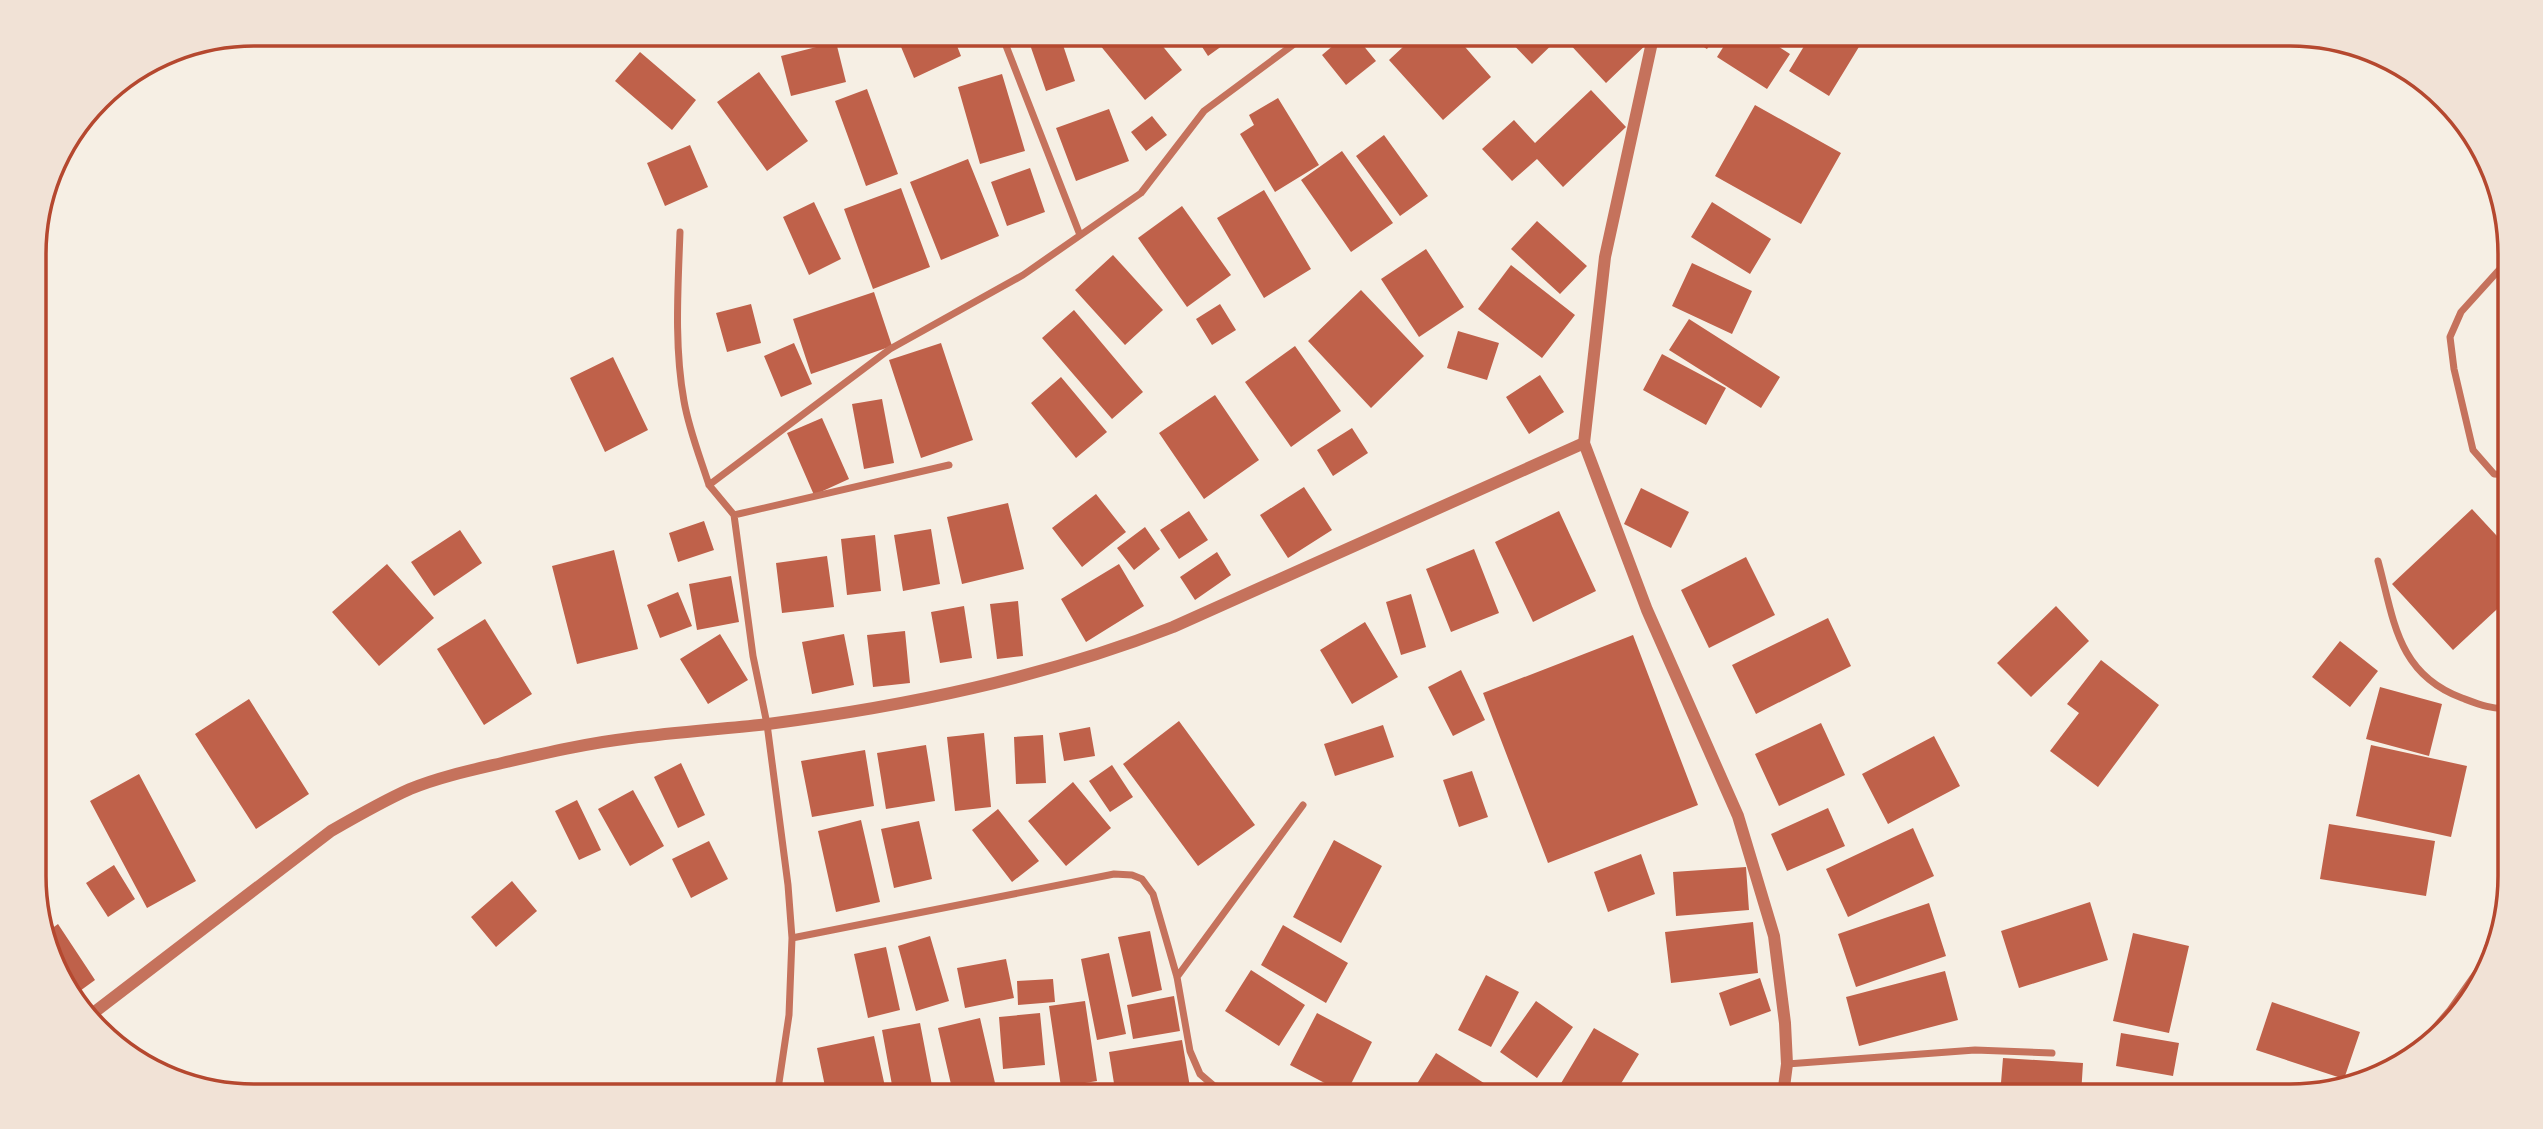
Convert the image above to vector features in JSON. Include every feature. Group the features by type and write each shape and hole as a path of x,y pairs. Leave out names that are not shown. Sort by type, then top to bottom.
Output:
{"street":[{"path":"1006,46 1080,235"},
{"path":"709,485 890,349 1023,275 1142,192 1204,111 1292,46"},
{"path":"1651,46 1605,257 1584,443 1647,610 1738,816 1774,936 1785,1023 1787,1064 1785,1083"},
{"path":"680,232 679,364 684,402 709,485 734,515 753,656 767,724 788,885 792,938 789,1015 779,1084"},
{"path":"2498,271 2461,312 2450,337 2454,369 2473,450 2494,474 2498,474"},
{"path":"96,1011 331,831 412,788 482,767 562,749 629,738 767,724 858,711 960,691 1053,668 1124,646 1173,627 1584,443"},
{"path":"734,515 949,465"},
{"path":"2378,561 2399,638 2410,660 2427,680 2451,694 2486,707 2498,708"},
{"path":"1177,977 1303,805"},
{"path":"792,938 1114,874 1132,875 1142,879 1153,894 1177,977 1190,1051 1200,1074 1210,1084"},
{"path":"1787,1064 1975,1050 2052,1054"}],"building":[{"path":"820,46 837,46 846,82 791,96 781,56"},
{"path":"901,46 957,46 961,56 914,78"},
{"path":"1030,46 1063,46 1075,81 1046,91"},
{"path":"1101,46 1163,46 1182,70 1145,100"},
{"path":"1201,46 1222,46 1208,56"},
{"path":"1333,46 1364,46 1376,61 1346,85 1322,55"},
{"path":"1404,46 1464,46 1491,77 1443,120 1389,60"},
{"path":"1515,46 1551,46 1532,64"},
{"path":"1572,46 1645,46 1606,83"},
{"path":"1724,46 1777,46 1790,54 1767,89 1717,57"},
{"path":"1804,46 1860,46 1829,96 1789,71"},
{"path":"640,52 696,100 672,130 615,81"},
{"path":"759,72 808,141 767,171 717,102"},
{"path":"1002,74 1025,151 980,164 958,87"},
{"path":"867,89 898,174 866,186 835,101"},
{"path":"1591,90 1626,127 1563,187 1537,159 1512,181 1482,149 1514,120 1535,143"},
{"path":"1278,98 1319,165 1275,192 1240,134 1254,125 1249,115"},
{"path":"1755,105 1841,153 1801,224 1715,176"},
{"path":"1109,109 1129,161 1076,181 1056,128"},
{"path":"1152,116 1167,135 1146,151 1131,132"},
{"path":"1384,135 1428,196 1400,216 1356,156"},
{"path":"690,145 708,187 665,206 647,163"},
{"path":"1342,151 1393,223 1351,252 1301,180"},
{"path":"968,159 999,236 941,260 910,182"},
{"path":"1030,168 1045,212 1007,226 991,182"},
{"path":"901,188 930,267 873,289 844,209"},
{"path":"1264,190 1311,269 1264,298 1217,218"},
{"path":"814,202 841,259 809,275 783,217"},
{"path":"1712,202 1771,239 1750,274 1691,237"},
{"path":"1182,206 1231,275 1187,307 1138,238"},
{"path":"1537,221 1587,266 1560,294 1511,249"},
{"path":"1426,249 1464,307 1419,337 1381,279"},
{"path":"1113,255 1163,310 1125,345 1075,290"},
{"path":"1692,263 1752,291 1732,334 1672,306"},
{"path":"1511,265 1575,315 1542,358 1478,309"},
{"path":"1361,290 1424,356 1371,408 1308,341"},
{"path":"874,292 892,346 811,374 793,319"},
{"path":"751,304 761,343 727,352 716,313"},
{"path":"1220,304 1236,330 1212,345 1196,319"},
{"path":"1074,310 1143,392 1112,419 1042,338"},
{"path":"1689,319 1780,377 1761,408 1669,350"},
{"path":"1458,331 1499,343 1487,380 1447,368"},
{"path":"794,343 812,384 781,397 764,356"},
{"path":"941,343 973,440 921,458 889,360"},
{"path":"1295,346 1341,411 1291,447 1245,382"},
{"path":"1662,354 1726,388 1706,425 1643,390"},
{"path":"613,357 648,430 605,452 570,378"},
{"path":"1540,375 1564,412 1529,434 1506,397"},
{"path":"1061,377 1107,432 1076,458 1031,403"},
{"path":"1215,395 1259,460 1204,499 1159,433"},
{"path":"882,399 894,463 864,469 852,404"},
{"path":"822,418 849,479 814,495 787,433"},
{"path":"1352,428 1368,453 1333,476 1317,450"},
{"path":"1304,487 1332,530 1288,558 1260,515"},
{"path":"1641,488 1689,512 1671,548 1624,524"},
{"path":"1096,494 1126,532 1082,567 1052,528"},
{"path":"1008,503 1024,569 962,584 947,517"},
{"path":"2472,509 2498,537 2498,608 2453,650 2392,584"},
{"path":"1189,511 1208,540 1179,559 1160,530"},
{"path":"1559,511 1596,591 1533,622 1495,542"},
{"path":"704,521 714,550 678,562 669,533"},
{"path":"1145,527 1160,549 1134,570 1117,548"},
{"path":"931,529 940,584 903,591 894,535"},
{"path":"460,530 482,563 434,596 411,562"},
{"path":"875,535 881,591 847,595 841,539"},
{"path":"1474,549 1499,613 1451,632 1426,569"},
{"path":"614,550 638,649 577,664 552,566"},
{"path":"1217,552 1231,575 1195,600 1180,577"},
{"path":"827,556 834,607 782,613 776,563"},
{"path":"1746,557 1775,615 1709,648 1681,590"},
{"path":"387,564 434,618 379,666 332,612"},
{"path":"1119,564 1144,606 1086,642 1061,599"},
{"path":"731,576 739,622 697,630 689,584"},
{"path":"678,592 692,626 660,638 647,605"},
{"path":"1411,594 1426,647 1401,655 1386,602"},
{"path":"1018,601 1023,656 997,659 990,604"},
{"path":"964,606 972,658 940,663 931,612"},
{"path":"2056,606 2089,641 2031,697 1997,663"},
{"path":"1828,618 1851,666 1756,714 1732,665"},
{"path":"485,619 532,694 484,725 437,649"},
{"path":"1365,622 1398,677 1352,704 1320,650"},
{"path":"905,631 910,683 873,687 867,635"},
{"path":"720,634 748,680 708,704 680,659"},
{"path":"844,634 854,685 812,694 802,642"},
{"path":"1633,635 1698,805 1548,863 1483,693"},
{"path":"2340,641 2378,671 2350,707 2312,677"},
{"path":"2101,660 2159,705 2098,787 2050,751 2079,713 2067,704"},
{"path":"1461,670 1485,720 1453,736 1428,687"},
{"path":"2380,687 2442,704 2429,756 2366,739"},
{"path":"249,699 309,794 256,829 195,734"},
{"path":"1179,721 1255,825 1198,866 1123,764"},
{"path":"1821,723 1845,775 1779,806 1755,754"},
{"path":"1383,725 1394,757 1335,776 1324,744"},
{"path":"1090,727 1095,756 1064,761 1059,733"},
{"path":"984,733 991,807 955,811 947,737"},
{"path":"1043,735 1046,783 1016,784 1014,737"},
{"path":"1934,736 1960,786 1888,824 1862,774"},
{"path":"926,745 935,801 886,809 877,753"},
{"path":"2371,745 2467,766 2451,837 2356,816"},
{"path":"865,750 874,806 812,817 801,761"},
{"path":"681,763 705,815 678,828 654,777"},
{"path":"1112,765 1133,797 1110,812 1089,781"},
{"path":"1472,771 1488,817 1459,827 1443,780"},
{"path":"139,774 196,881 147,908 90,801"},
{"path":"1073,782 1111,828 1066,866 1028,821"},
{"path":"633,790 664,846 630,866 598,809"},
{"path":"577,800 601,850 579,860 555,811"},
{"path":"1828,808 1845,846 1787,871 1771,834"},
{"path":"998,809 1039,861 1012,882 972,830"},
{"path":"861,820 880,902 836,912 818,831"},
{"path":"919,821 932,879 894,888 881,829"},
{"path":"2329,824 2435,841 2426,896 2320,879"},
{"path":"1913,828 1934,876 1848,917 1826,869"},
{"path":"1334,840 1382,866 1341,943 1293,917"},
{"path":"709,841 728,879 691,898 672,859"},
{"path":"1641,854 1655,894 1608,912 1594,872"},
{"path":"114,865 135,899 108,917 86,883"},
{"path":"1746,867 1749,910 1676,916 1673,872"},
{"path":"512,881 537,911 496,947 471,917"},
{"path":"2090,902 2108,960 2019,988 2001,931"},
{"path":"1929,903 1946,956 1856,987 1838,934"},
{"path":"1753,922 1758,973 1671,983 1665,932"},
{"path":"58,924 95,980 80,991 61,955 53,928"},
{"path":"1283,925 1348,963 1326,1003 1261,965"},
{"path":"1150,931 1162,990 1132,997 1118,937"},
{"path":"2133,933 2189,946 2169,1033 2113,1021"},
{"path":"930,936 949,1001 916,1011 898,946"},
{"path":"886,947 900,1010 868,1018 854,954"},
{"path":"1109,953 1126,1034 1097,1040 1081,959"},
{"path":"1006,959 1014,998 965,1008 957,968"},
{"path":"1251,970 1305,1005 1279,1046 1225,1011"},
{"path":"1945,971 1958,1020 1859,1046 1846,997"},
{"path":"1486,975 1519,992 1491,1047 1458,1030"},
{"path":"1760,978 1771,1011 1730,1026 1719,993"},
{"path":"1053,979 1055,1002 1018,1005 1017,981"},
{"path":"1174,996 1180,1031 1133,1039 1127,1005"},
{"path":"1085,1001 1097,1081 1060,1084 1049,1006"},
{"path":"1536,1001 1573,1027 1537,1078 1500,1052"},
{"path":"2272,1002 2360,1032 2345,1075 2339,1077 2256,1050"},
{"path":"1040,1013 1045,1065 1003,1069 999,1017"},
{"path":"1317,1013 1372,1042 1351,1083 1326,1083 1290,1065"},
{"path":"980,1018 995,1083 951,1084 938,1028"},
{"path":"920,1023 932,1084 892,1084 882,1030"},
{"path":"1594,1028 1639,1054 1621,1083 1561,1083"},
{"path":"2121,1033 2179,1043 2173,1076 2116,1066"},
{"path":"874,1036 884,1084 824,1084 817,1048"},
{"path":"1182,1040 1189,1084 1114,1084 1109,1052"},
{"path":"1436,1053 1484,1083 1417,1083"},
{"path":"2003,1058 2083,1063 2082,1083 2001,1083"}]}
